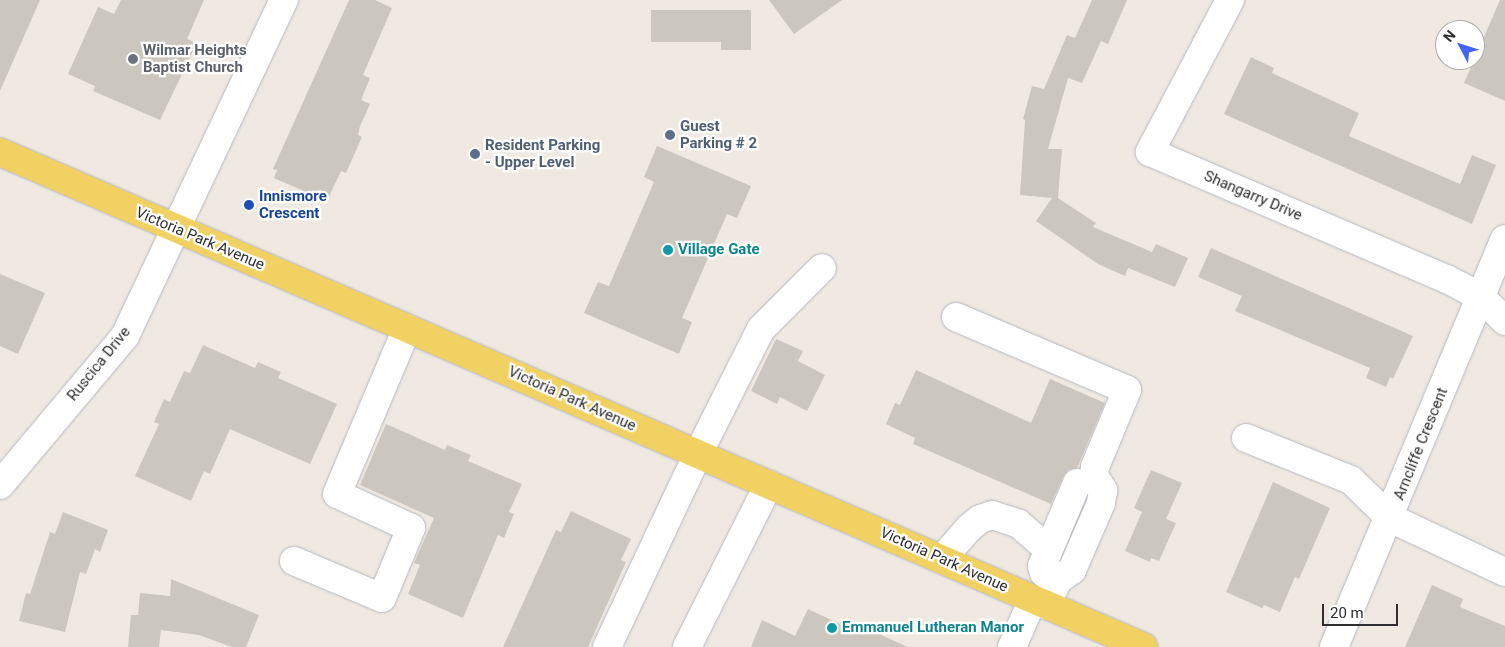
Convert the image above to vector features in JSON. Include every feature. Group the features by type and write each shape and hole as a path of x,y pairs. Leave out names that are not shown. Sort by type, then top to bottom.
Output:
{"main road":[{"name":"Victoria Park Avenue","path":"0,152 1144,647"}],"street":[{"path":"177,230 284,0"},
{"name":"Shangarry Drive","path":"1230,0 1150,152 1448,279 1481,297 1505,322"},
{"name":"Ruscica Drive","path":"2,480 125,336 177,230"},
{"name":"Arncliffe Crescent","path":"1334,647 1390,518 1505,239"},
{"path":"607,647 698,454 762,329 822,268"},
{"path":"956,317 1127,390 1095,467 1094,476 1103,490 1101,503 1072,570 1058,580 1039,602 1012,647"},
{"path":"294,561 382,598 410,528 337,494 374,400 407,328"},
{"path":"1246,438 1351,480 1390,518 1505,572"},
{"path":"687,647 769,484"},
{"path":"1058,580 1042,570 1048,548 1077,484"},
{"path":"942,559 969,528 980,519 992,515 1019,524 1048,548"}],"building":[{"path":"0,0 40,0 0,91"},
{"name":"Wilmar Heights Baptist Church","path":"121,0 204,0 187,39 197,43 160,120 93,91 95,86 68,74 98,7 114,14"},
{"path":"349,0 375,0 392,8 363,75 370,78 361,100 370,104 360,126 358,135 362,137 346,173 341,171 327,201 274,178 277,170 273,169"},
{"path":"769,0 842,0 794,34"},
{"path":"1092,0 1127,0 1108,44 1101,41 1082,83 1068,78 1048,149 1062,149 1058,198 1096,223 1093,227 1152,252 1156,244 1188,258 1175,287 1128,268 1125,276 1098,264 1036,221 1052,198 1020,195 1025,120 1023,119 1032,86 1044,89 1067,35 1075,38"},
{"path":"1500,0 1505,0 1505,101 1464,83 1470,70 1485,70 1485,35"},
{"path":"651,10 751,10 751,50 721,50 721,42 651,42"},
{"path":"1251,57 1274,68 1272,73 1359,113 1349,136 1460,184 1472,155 1496,165 1472,224 1224,114"},
{"name":"Village Gate","path":"657,146 751,186 737,218 727,214 682,318 692,322 679,354 584,313 598,282 609,286 654,182 644,177"},
{"path":"1211,248 1413,336 1393,379 1390,377 1386,387 1366,378 1370,368 1235,311 1242,296 1198,277"},
{"path":"0,274 45,293 18,354 0,346"},
{"path":"776,339 803,351 798,361 825,375 807,411 780,397 777,404 751,391"},
{"path":"203,345 255,368 258,362 281,372 278,378 337,404 310,464 230,429 210,474 204,471 191,501 135,476 159,424 154,422 164,399 170,402 184,371 190,373"},
{"path":"916,370 1031,423 1050,379 1105,403 1077,468 1068,470 1051,504 913,444 915,438 886,424 895,403 900,405"},
{"path":"386,424 445,450 447,445 471,455 468,461 522,484 509,512 514,514 504,538 498,535 463,618 408,594 420,565 414,563 434,518 360,485"},
{"path":"1151,470 1182,483 1166,519 1176,523 1159,561 1151,558 1150,562 1125,551 1142,512 1134,508"},
{"path":"1273,482 1330,508 1299,579 1295,577 1280,612 1264,605 1262,608 1226,592"},
{"path":"571,511 631,539 621,560 626,562 588,647 503,647 556,530 561,532"},
{"path":"63,512 108,530 100,552 95,549 86,574 80,572 65,632 19,621 26,593 30,594 50,532 55,534"},
{"path":"171,579 259,615 246,647 232,647 199,635 161,630 159,647 128,647 131,615 138,615 140,593 170,596"},
{"path":"1432,585 1463,599 1460,607 1505,626 1505,647 1405,647"},
{"name":"Emmanuel Lutheran Manor","path":"808,609 840,624 843,618 908,647 751,647 762,620 795,636"}],"place":[{"name":"Wilmar Heights Baptist Church","path":"133,59"},
{"name":"Guest Parking # 2","path":"670,135"},
{"name":"Resident Parking - Upper Level","path":"475,154"},
{"name":"Innismore Crescent","path":"249,205"},
{"name":"Village Gate","path":"668,250"},
{"name":"Emmanuel Lutheran Manor","path":"832,628"}]}
